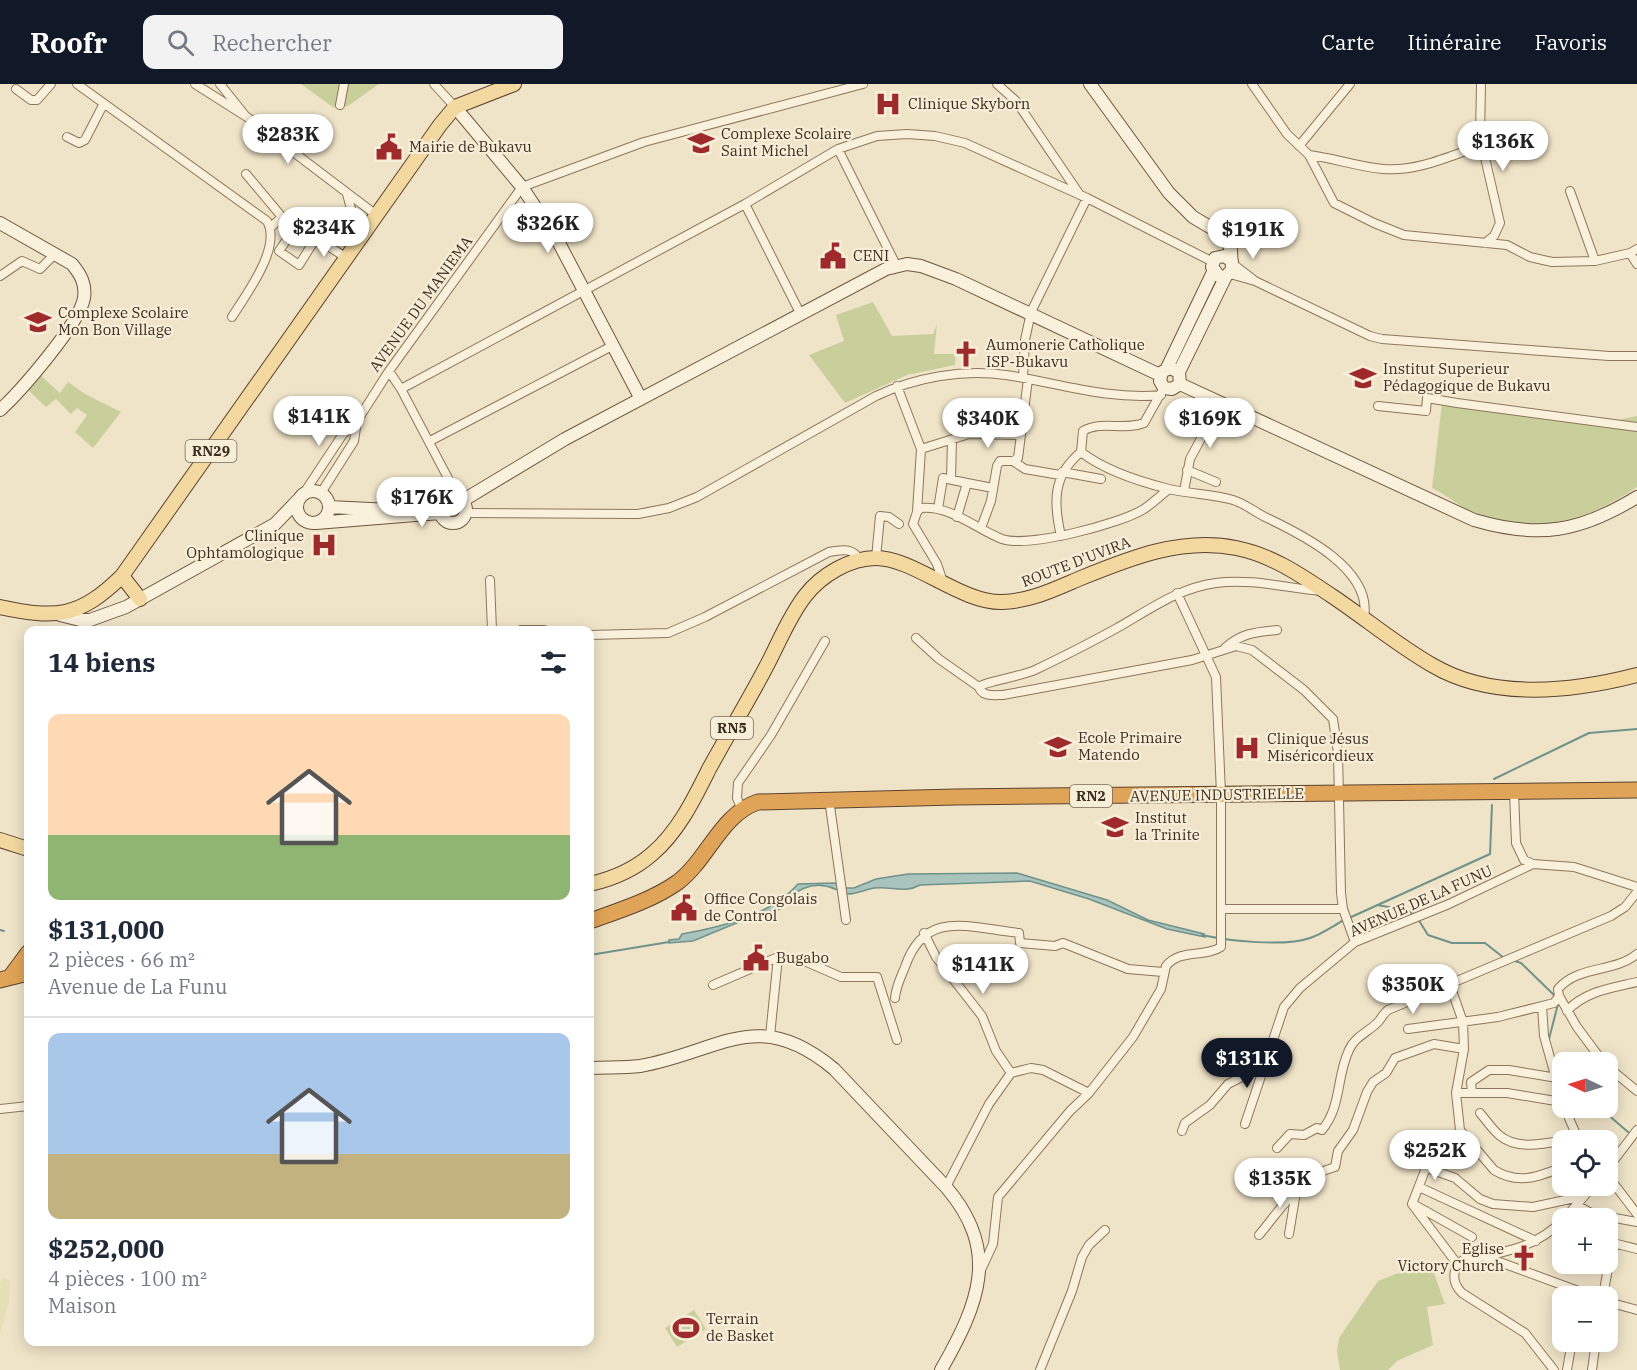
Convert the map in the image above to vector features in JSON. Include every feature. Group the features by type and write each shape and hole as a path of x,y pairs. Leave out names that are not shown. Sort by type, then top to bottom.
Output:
{"highway":[{"name":"AVENUE INDUSTRIELLE","path":"741,808 758,802 829,799 1637,790"},
{"path":"594,919 632,905 677,883 690,871 741,808"},
{"path":"5,978 24,957"},
{"path":"5,978 24,975"}],"main road":[{"name":"RN29","path":"60,615 102,594 122,576 375,214 455,107 514,84"},
{"name":"ROUTE D'UVIRA","path":"869,560 899,564 986,601 1028,599 1143,554 1179,547 1214,545 1250,551 1269,558 1325,591 1432,666 1483,684 1541,690 1612,681 1637,675"},
{"name":"RN5","path":"594,883 628,870 652,854 672,833 696,795 804,596 839,568 869,560"},
{"path":"122,576 140,599"},
{"path":"0,607 46,615 60,615"},
{"path":"0,840 24,848"}],"street":[{"path":"16,89 31,100 37,100 51,84"},
{"path":"77,84 103,105 244,202 267,221 271,227 272,243 269,253 232,316"},
{"path":"195,84 246,117 375,214"},
{"path":"220,84 246,117"},
{"path":"340,105 344,84"},
{"path":"434,84 522,187 559,243 642,399"},
{"path":"522,187 644,142 863,84"},
{"path":"998,84 1016,101 1084,197"},
{"path":"1090,84 1168,193 1193,217 1220,233 1228,242 1230,269 1172,375"},
{"path":"1252,84 1266,106 1309,156 1329,195 1341,208 1404,235 1508,245 1530,258 1552,262 1595,261 1633,251 1637,264"},
{"path":"1299,146 1350,84"},
{"path":"1481,84 1479,115 1482,145 1500,223 1494,236 1485,243"},
{"path":"67,137 79,142 85,140 103,105"},
{"path":"402,389 745,204 838,149 877,136 908,134 935,136 965,143 1084,197 1215,263 1228,258 1230,269"},
{"path":"1309,156 1345,164 1403,169 1419,168 1482,145"},
{"path":"838,149 896,265"},
{"path":"246,174 282,217 271,227"},
{"name":"AVENUE DU MANIEMA","path":"301,496 343,434 357,421 388,371 522,187"},
{"path":"1570,192 1595,261"},
{"path":"347,193 359,238"},
{"path":"981,528 1000,461 1013,461 1018,458 1025,378 1025,340 1031,312 1084,197"},
{"path":"745,204 800,313"},
{"path":"0,223 56,254 81,274 85,287 84,301 44,362 0,410"},
{"path":"316,238 300,264 279,251 294,229 316,238 345,258"},
{"path":"440,513 444,501 451,498 462,505 624,515 669,508 697,497 798,438 897,386 946,376 1003,375 1100,393 1135,397 1172,389 1172,375 1215,263 1220,233"},
{"path":"0,276 22,261 40,269 56,254"},
{"path":"1215,263 1216,275 1230,269 1370,336 1382,339 1609,356 1637,356"},
{"path":"462,505 544,451 800,313 896,265 921,266 1031,312 1172,375 1220,404 1474,520 1501,528 1554,531 1576,526 1613,512 1637,497"},
{"path":"430,441 612,346"},
{"path":"388,371 402,389 462,505 461,520 453,523 445,520 440,513"},
{"path":"897,386 921,449 917,512 913,524 937,564 943,583"},
{"path":"1061,536 1056,491 1061,473 1081,452 1080,440 1083,431 1096,426 1133,427 1144,423 1162,391"},
{"path":"1378,406 1426,411 1427,398 1437,398 1457,403 1637,427"},
{"path":"1184,491 1190,459 1220,404"},
{"path":"1228,430 1238,412"},
{"path":"321,493 354,441 357,421"},
{"path":"921,449 969,434 1021,435"},
{"path":"951,478 952,440"},
{"path":"1081,452 1089,458 1169,489 1234,500 1298,532 1354,577 1365,598 1364,618"},
{"path":"1013,461 1025,469 1101,479"},
{"path":"1187,470 1216,482"},
{"path":"938,509 943,478 993,488"},
{"path":"957,517 967,483"},
{"path":"917,512 921,508 938,509 1004,540 1016,542 1061,536 1134,513 1169,489"},
{"path":"60,615 90,620 111,614 275,524 301,496 311,491 321,493 329,507 325,518 312,522 299,515 301,496"},
{"path":"329,507 391,510 403,514"},
{"path":"275,524 440,513"},
{"path":"594,635 668,633 705,617 829,552 846,549 869,560 880,516 889,517 899,524"},
{"path":"490,580 492,626"},
{"path":"979,687 986,682 1010,680 1041,668 1177,593 1219,582 1325,591"},
{"path":"941,1370 976,1295 981,1270 993,1244 998,1197 1070,1111 1089,1093 1133,1037 1161,989 1164,972 1172,959 1198,952 1213,952 1221,947 1221,794 1216,677 1177,593"},
{"path":"1225,649 1239,637 1254,632 1277,630"},
{"path":"916,638 939,659 979,687 983,693 989,695 1207,656 1225,649 1245,646 1252,650 1328,712 1333,719 1337,739 1345,916 1355,942"},
{"path":"741,808 737,798 738,783 771,735 825,641"},
{"path":"1514,792 1516,843 1524,860 1533,864 1574,867 1637,887"},
{"path":"829,799 846,920"},
{"name":"AVENUE DE LA FUNU","path":"1245,1124 1284,1007 1300,988 1355,942 1533,864"},
{"path":"1277,1148 1290,1134 1304,1135 1317,1128 1322,1130 1330,1119 1347,1052 1357,1037 1388,1010 1611,916 1625,907 1637,892"},
{"path":"1221,909 1345,916"},
{"path":"896,998 896,990 908,957 924,933 938,926 1019,933 1020,943 1055,946 1063,943 1128,969 1164,972"},
{"path":"924,933 936,957 982,1016 996,1051 1011,1073"},
{"path":"1596,1052 1557,1000 1558,989 1574,976 1621,963 1637,954"},
{"path":"770,1036 778,957"},
{"path":"713,985 778,957 802,960 841,977 877,977 897,1040"},
{"path":"1567,1011 1574,1004 1599,990 1637,982"},
{"path":"1450,985 1462,1023 1464,1049 1456,1093 1460,1130 1494,1170 1501,1174 1529,1179 1552,1171"},
{"path":"1408,1029 1462,1023 1542,1006 1557,1000"},
{"path":"1542,1006 1544,1036 1552,1061"},
{"path":"594,1068 641,1065 727,1039 770,1036 799,1045 834,1069 963,1207 972,1225 981,1270"},
{"path":"1258,1235 1296,1188 1321,1171 1335,1167 1338,1151 1353,1130 1366,1092 1373,1082 1386,1072 1395,1058 1434,1044 1464,1049"},
{"path":"1182,1131 1185,1123 1210,1105 1228,1084 1263,1066"},
{"path":"945,1187 988,1104 1011,1073 1031,1068 1043,1070 1089,1093"},
{"path":"1472,1093 1472,1082 1489,1071 1509,1070 1552,1076"},
{"path":"1618,1075 1637,1091"},
{"path":"1456,1093 1507,1093 1552,1103"},
{"path":"0,1109 24,1106"},
{"path":"1480,1113 1499,1135 1511,1143 1534,1145 1552,1143"},
{"path":"1412,1204 1431,1155 1449,1150 1460,1130"},
{"path":"1618,1153 1637,1130"},
{"path":"1427,1168 1455,1178 1480,1199 1493,1204 1533,1207 1584,1196"},
{"path":"1419,1187 1536,1241"},
{"path":"1289,1234 1296,1188"},
{"path":"1618,1189 1637,1214"},
{"path":"1573,1208 1584,1196"},
{"path":"1412,1204 1472,1237"},
{"path":"1412,1204 1458,1265"},
{"path":"1576,1205 1593,1214 1637,1222"},
{"path":"1552,1228 1536,1241 1516,1250 1463,1260 1458,1265 1454,1279 1456,1286 1525,1333 1554,1370"},
{"path":"1040,1370 1072,1291 1082,1257 1089,1245 1105,1230"},
{"path":"1605,1286 1612,1246 1617,1244 1637,1249"},
{"path":"1486,1257 1559,1286"},
{"path":"1618,1305 1637,1310"},
{"path":"1567,1370 1570,1352"},
{"path":"1592,1370 1594,1352"}],"shaded area":[{"path":"4,1277 10,1281 9,1302 0,1334 0,1282"}],"green space":[{"path":"301,84 379,84 348,106 334,108"},
{"path":"873,302 892,336 933,334 937,324 934,354 956,354 955,365 907,375 845,403 809,355 844,341 836,315"},
{"path":"39,374 60,393 68,382 85,394 121,412 93,448 75,432 87,415 77,408 71,414 56,399 46,407 25,387"},
{"path":"1442,403 1604,423 1637,416 1637,487 1598,509 1560,521 1540,524 1520,523 1498,520 1476,513 1432,488"},
{"path":"1432,1268 1445,1304 1427,1307 1433,1345 1397,1361 1388,1370 1340,1370 1337,1351 1339,1338 1378,1281 1396,1274"},
{"name":"Terrain de Basket","path":"694,1310 706,1329 677,1347 665,1328"}],"water":[{"path":"1017,873 1107,900 1148,920 1204,934 1205,937 1167,929 1089,899 1030,881 920,885 909,889 875,888 848,894 827,886 811,886 796,892 780,909 746,919 693,941 669,943 669,940 679,939 682,934 713,928 760,912 787,895 798,884 834,883 846,888 854,888 876,879 908,874"}],"waterway":[{"path":"1494,779 1589,733 1637,729"},
{"path":"1349,918 1490,854 1492,805"},
{"path":"1377,905 1406,910 1414,914"},
{"path":"735,923 749,918"},
{"path":"1418,919 1428,935 1452,943 1485,943 1504,958"},
{"path":"1202,935 1272,943 1299,941 1323,932 1344,920"},
{"path":"0,930 4,931"},
{"path":"594,954 669,942"},
{"path":"1512,960 1521,963 1555,996"},
{"path":"1549,1039 1558,1004"},
{"path":"1612,1118 1628,1132"}],"place":[{"name":"Clinique Skyborn","path":"888,104"},
{"name":"Complexe Scolaire Saint Michel","path":"701,143"},
{"name":"Mairie de Bukavu","path":"389,147"},
{"name":"CENI","path":"833,256"},
{"name":"Complexe Scolaire Mon Bon Village","path":"38,322"},
{"name":"Aumonerie Catholique ISP-Bukavu","path":"966,354"},
{"name":"Institut Superieur Pédagogique de Bukavu","path":"1363,378"},
{"name":"Clinique Ophtamologique","path":"324,545"},
{"name":"Ecole Primaire Matendo","path":"1058,747"},
{"name":"Clinique Jésus Miséricordieux","path":"1247,748"},
{"name":"Institut la Trinite","path":"1115,827"},
{"name":"Office Congolais de Control","path":"684,908"},
{"name":"Bugabo","path":"756,958"},
{"name":"Eglise Victory Church","path":"1524,1258"},
{"name":"Terrain de Basket","path":"686,1328"}]}
